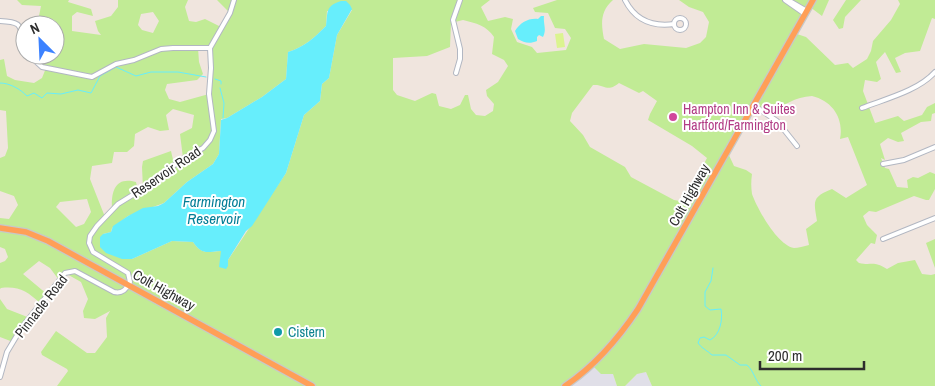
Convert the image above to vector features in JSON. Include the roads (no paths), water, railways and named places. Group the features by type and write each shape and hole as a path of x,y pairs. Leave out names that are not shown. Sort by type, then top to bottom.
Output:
{"highway":[{"name":"Colt Highway","path":"565,386 601,357 635,314 814,0"},
{"name":"Colt Highway","path":"0,228 14,229 37,236 312,386"}],"street":[{"path":"40,65 92,77 116,64 134,60 161,49 210,48 230,13 234,0"},
{"path":"456,73 460,59 460,49 453,20 460,0"},
{"path":"626,0 634,13 645,22 658,25 674,24"},
{"path":"786,0 806,13"},
{"path":"0,21 15,22"},
{"name":"Reservoir Road","path":"128,285 130,278 126,271 91,250 90,236 118,204 157,180 179,161 203,148 210,140 214,127 210,99 210,48"},
{"path":"862,108 916,86 935,72"},
{"path":"753,105 777,121 797,146"},
{"path":"882,164 904,160 935,147"},
{"path":"883,239 935,218"},
{"name":"Pinnacle Road","path":"0,377 7,352 20,330 65,273 72,270 79,272 118,292 124,291 128,285"}],"water":[{"name":"Farmington Reservoir","path":"346,1 352,9 337,35 329,78 322,84 320,101 304,115 286,173 252,226 246,231 228,260 226,269 219,267 221,251 202,251 193,242 172,241 132,259 122,259 106,253 100,247 100,237 103,234 111,232 113,226 143,208 158,206 164,203 187,182 213,164 219,154 221,120 262,97 286,79 288,52 304,45 322,30 326,26 328,10 332,5"},
{"path":"544,16 545,31 543,37 539,35 537,41 529,43 518,39 515,31 519,26 528,20 538,19"}],"waterway":[{"path":"0,83 15,87 27,96 34,93 42,98 47,93 61,94 78,90 91,93 100,76 116,67 136,76 151,72 178,72 206,77"},
{"path":"215,79 221,81 221,84"},
{"path":"220,88 224,103 223,118"},
{"path":"713,268 711,281 705,292 705,306 710,310 721,309 722,318 716,335 710,340 704,337 700,338 698,343 712,355 726,355 740,365 747,365 761,386"}],"place":[{"name":"Hampton Inn & Suites Hartford/Farmington","path":"673,117"},
{"name":"Cistern","path":"278,332"}]}
